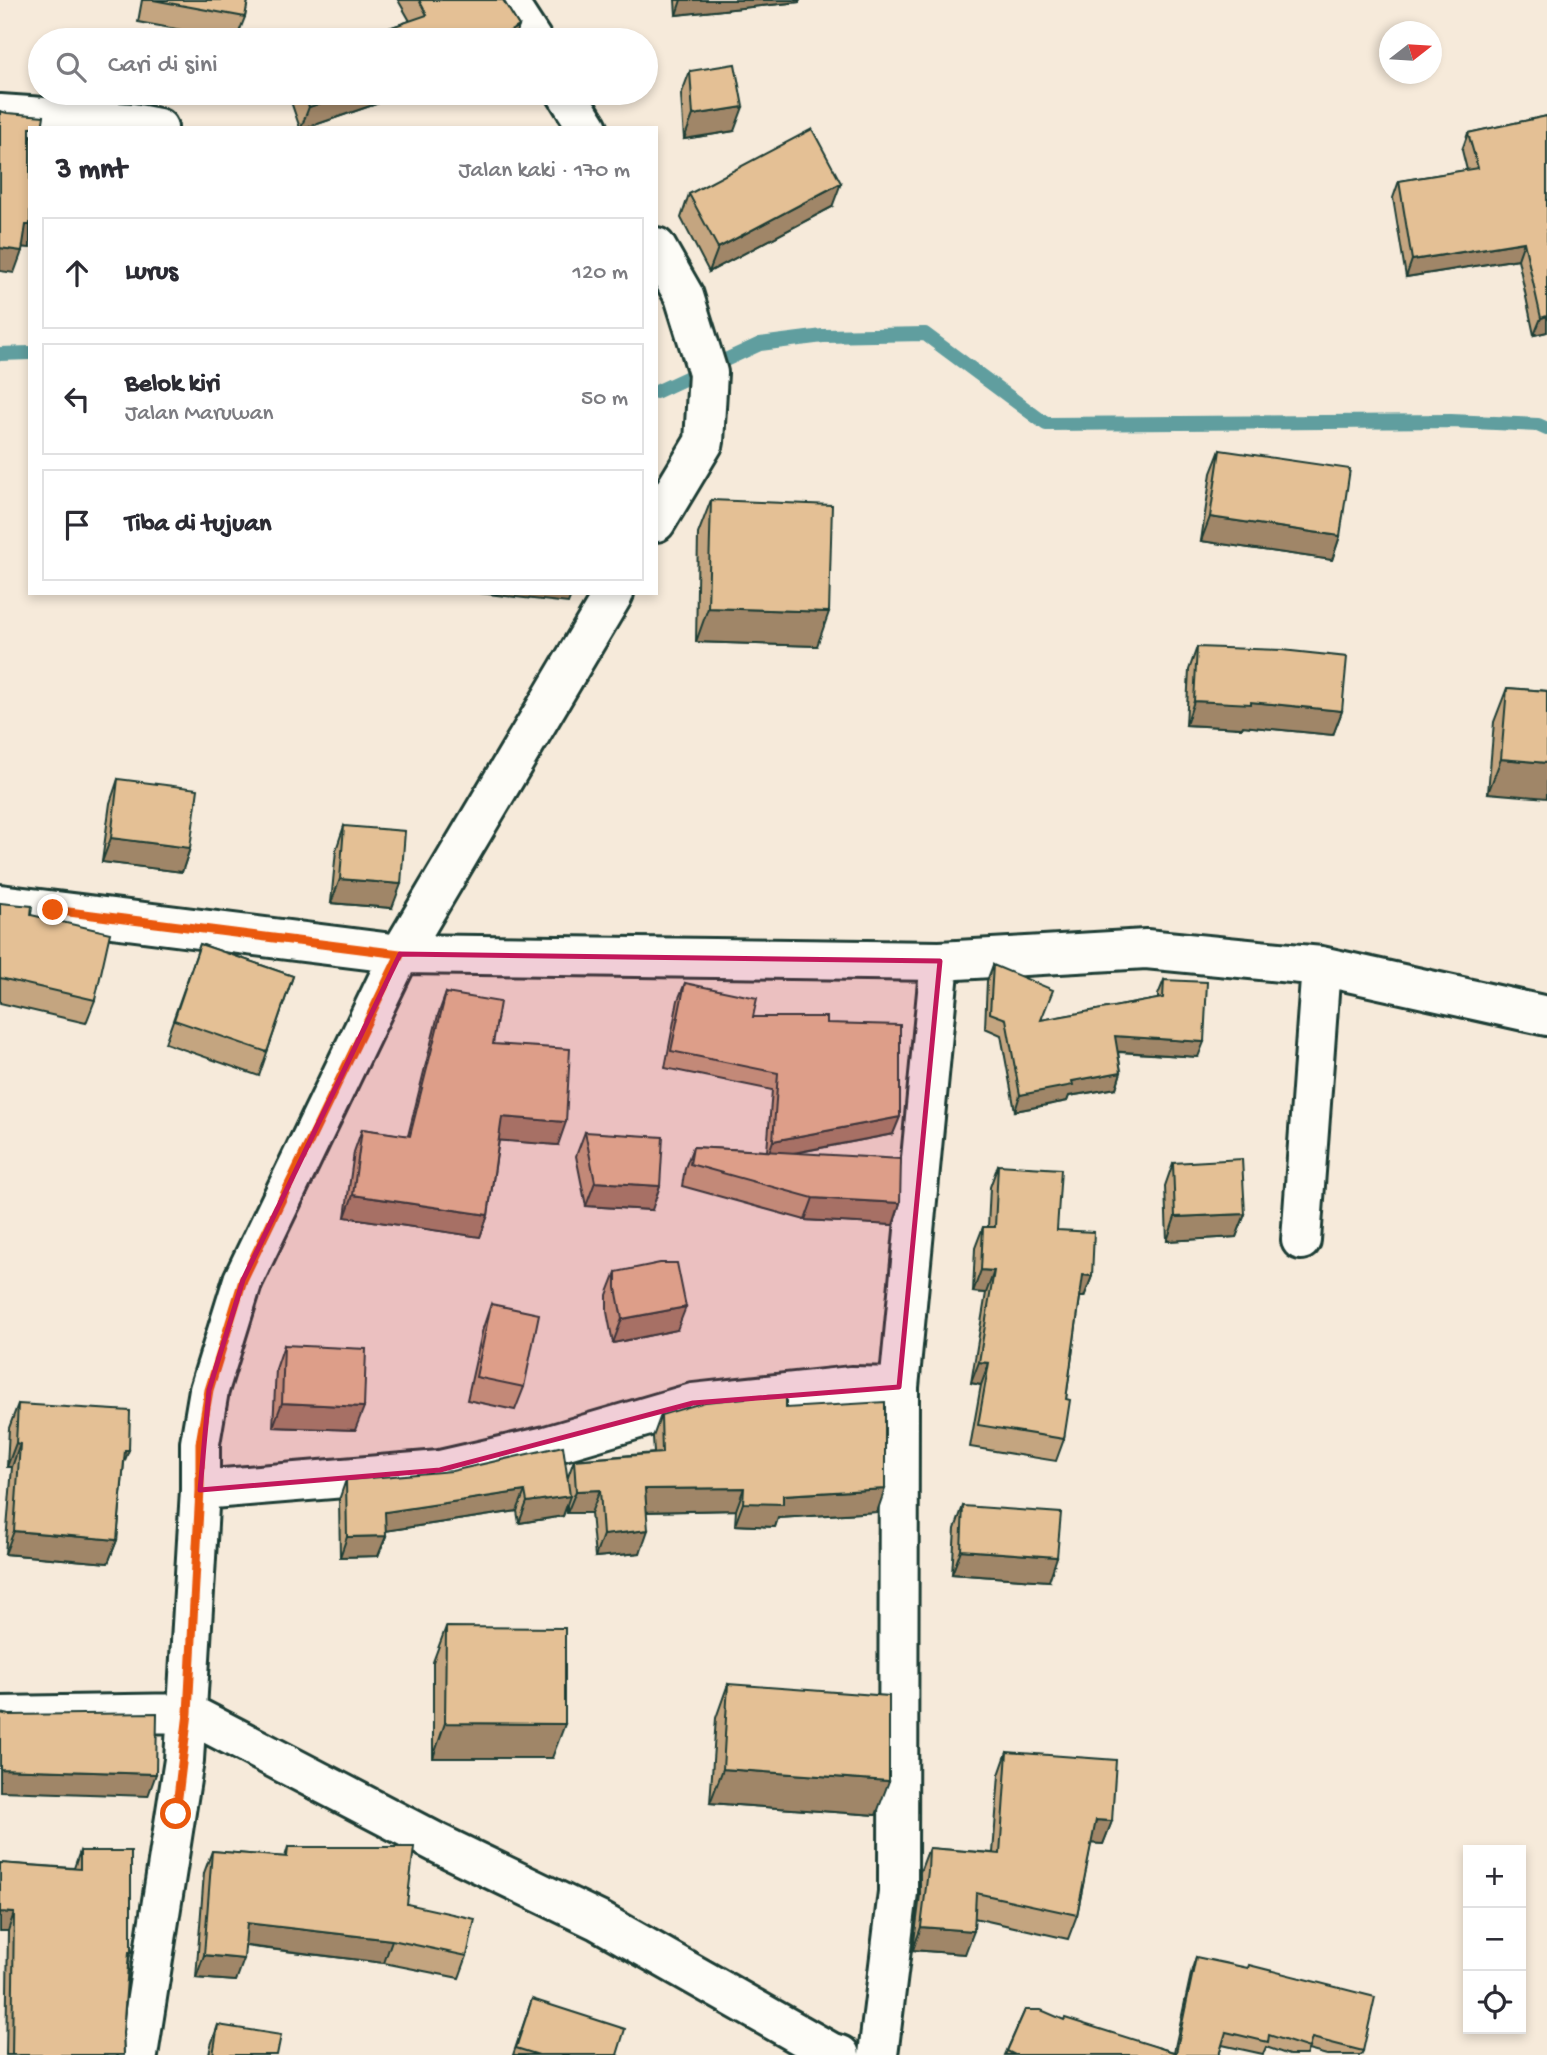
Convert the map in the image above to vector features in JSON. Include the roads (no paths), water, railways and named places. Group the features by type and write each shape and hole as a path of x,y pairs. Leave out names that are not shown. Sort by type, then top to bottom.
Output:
{"street":[{"path":"506,0 524,28"},
{"path":"574,105 587,126"},
{"path":"0,114 148,126"},
{"path":"658,250 684,296 708,373 704,442 658,519"},
{"path":"138,2055 184,1760 200,1490 200,1443 209,1390 243,1280 400,954 613,595"},
{"path":"0,904 400,954 940,961 1146,948 1321,966 1547,1016"},
{"path":"878,2055 898,1892 899,1387 940,961"},
{"path":"1301,1240 1321,966"},
{"path":"200,1490 440,1470 546,1446 692,1403 851,1387 899,1387"},
{"path":"0,1716 188,1713 437,1843 599,1921 833,2054"}],"waterway":[{"path":"658,391 760,344 823,336 925,334 1046,424 1451,421 1538,425 1547,429"},
{"path":"0,354 28,353"}]}
